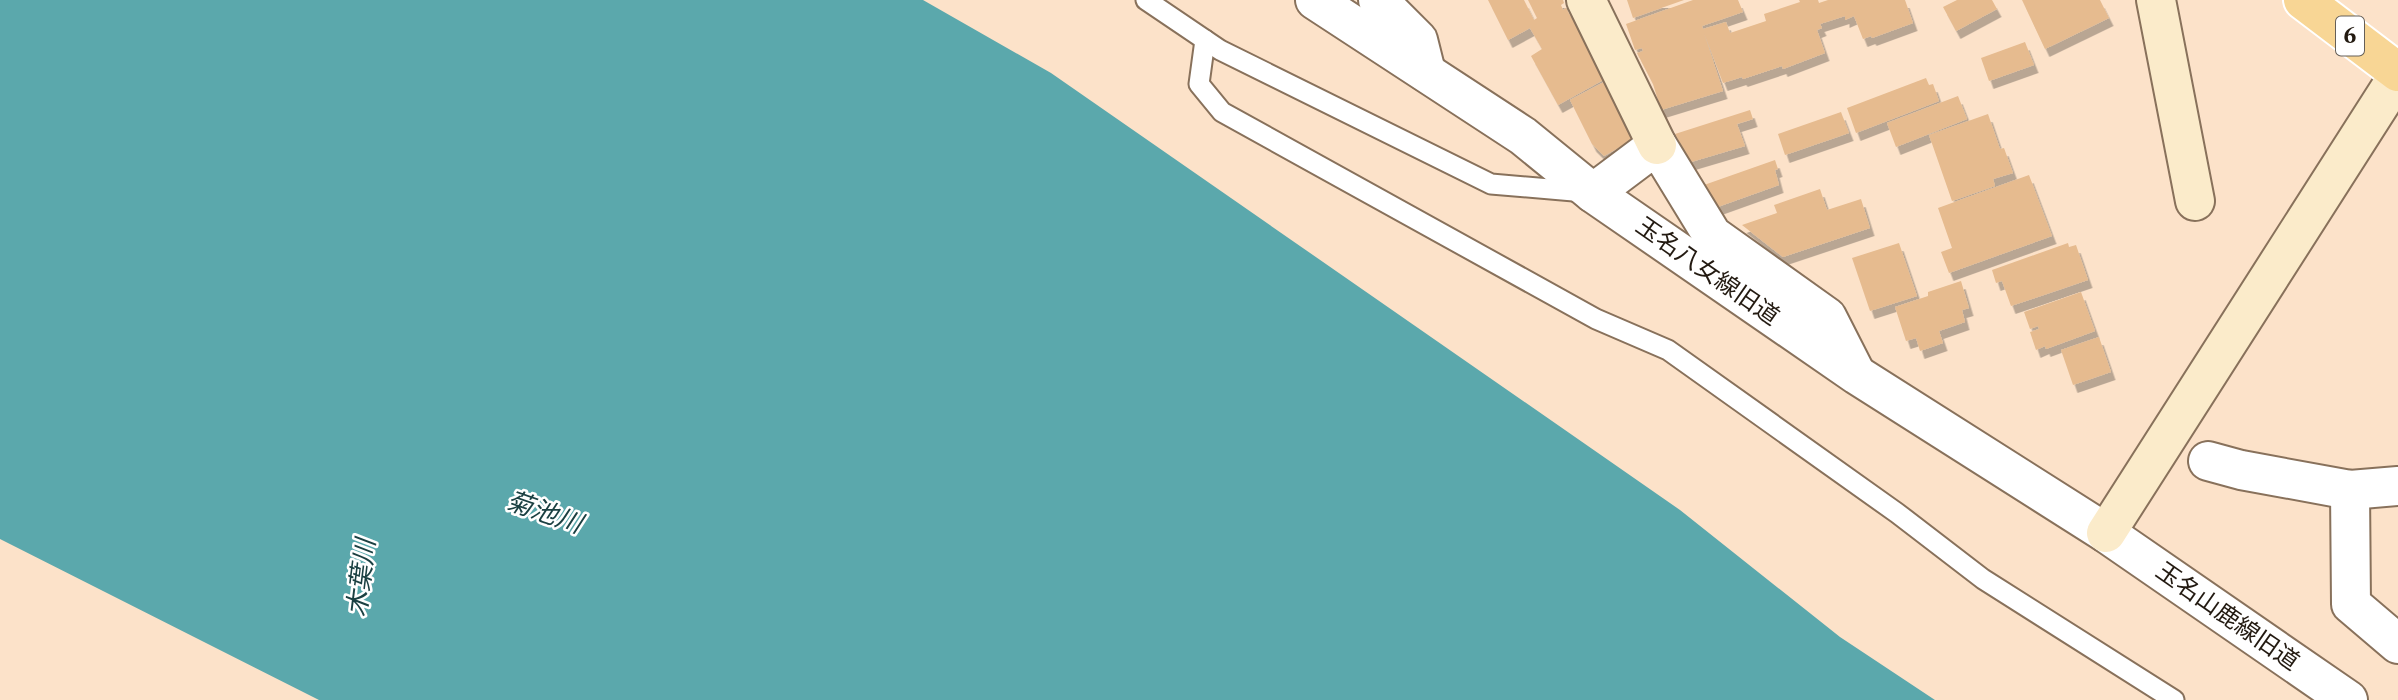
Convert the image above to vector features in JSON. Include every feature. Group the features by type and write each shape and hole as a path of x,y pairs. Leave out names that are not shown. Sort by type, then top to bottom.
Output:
{"main road":[{"name":"6","path":"2303,0 2398,74"}],"street":[{"name":"玉名八女線旧道","path":"1315,0 1523,136 1594,193 1857,375 2106,533"},
{"path":"1378,0 1418,40 1426,73"},
{"path":"1586,0 1657,145 1712,235 1827,317 1857,375"},
{"path":"2156,0 2195,201"},
{"path":"2106,533 2398,74"},
{"path":"1594,193 1657,145"},
{"path":"2208,461 2350,491 2398,486"},
{"path":"2350,491 2351,604 2398,644"},
{"name":"玉名山鹿線旧道","path":"2106,533 2348,700"}],"lane":[{"path":"1146,0 1220,50 1492,184 1594,193"},
{"path":"1205,40 1199,84 1222,112 1596,319 1668,350 1897,513 1983,579 2174,700"}],"water":[{"path":"0,0 923,0 1051,73 1680,510 1840,637 1935,700 319,700 0,539"}],"building":[{"path":"1488,0 1524,0 1534,20 1537,18 1528,0 1563,0 1563,10 1566,8 1605,79 1558,105 1531,56 1542,49 1530,28 1508,40"},
{"path":"1627,0 1684,0 1633,18"},
{"path":"1693,0 1738,0 1743,12 1702,26 1703,29 1726,22 1730,33 1766,21 1764,14 1800,2 1799,0 1818,0 1819,3 1828,0 1905,0 1913,23 1863,39 1854,16 1845,20 1845,16 1820,24 1822,28 1817,30 1825,53 1783,69 1782,66 1723,83 1704,33 1723,91 1661,110 1653,84 1637,53 1643,51 1642,48 1635,50 1626,24"},
{"path":"1957,0 1992,0 1997,9 1956,31 1943,7"},
{"path":"2022,0 2100,0 2109,18 2045,49"},
{"path":"2025,42 2034,65 1989,81 1981,58"},
{"path":"1926,78 1929,85 1933,84 1939,101 1856,133 1847,108"},
{"path":"1604,82 1634,139 1604,156 1592,144 1570,100"},
{"path":"1958,96 1967,119 1896,147 1887,123"},
{"path":"1750,110 1753,119 1737,124 1745,146 1691,162 1675,134"},
{"path":"1841,112 1849,133 1785,155 1778,134"},
{"path":"1988,114 2000,149 2004,148 2013,173 1993,179 1995,186 1952,201 1929,135"},
{"path":"1775,160 1779,185 1712,209 1704,185"},
{"path":"2029,175 2052,236 1949,273 1941,252 1952,248 1938,208"},
{"path":"1820,189 1827,210 1861,199 1870,228 1783,257 1742,225 1777,213 1774,205"},
{"path":"1899,243 1917,296 1870,311 1852,258"},
{"path":"2068,243 2069,247 2076,245 2088,280 2011,306 2002,281 1996,283 1992,270"},
{"path":"1961,281 1969,308 1962,310 1965,322 1939,331 1943,343 1920,351 1916,338 1906,341 1895,307"},
{"path":"2081,292 2095,331 2046,349 2045,346 2036,350 2030,332 2039,329 2038,326 2030,329 2024,312"},
{"path":"2099,337 2111,372 2073,385 2061,350"}],"water label":[{"name":"菊池川","path":"544,513"},
{"name":"木葉川","path":"362,578"}]}
